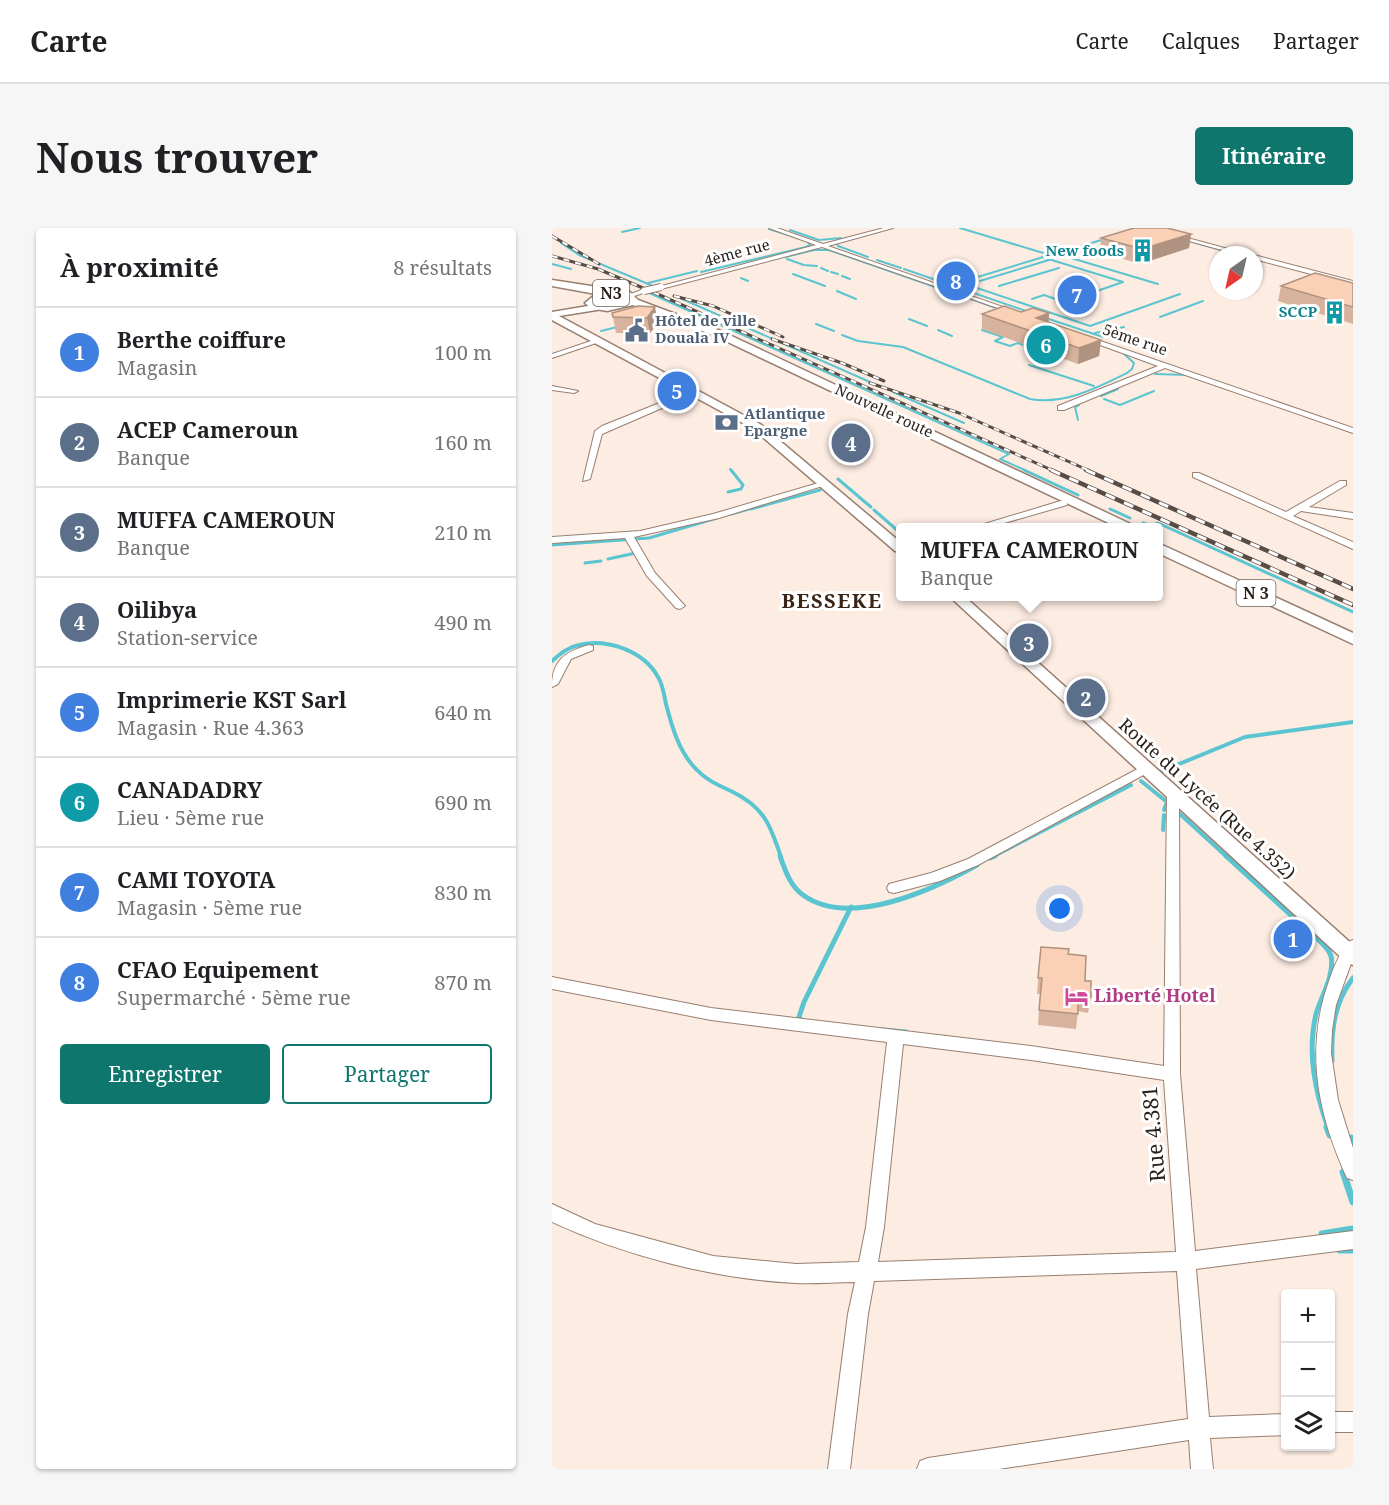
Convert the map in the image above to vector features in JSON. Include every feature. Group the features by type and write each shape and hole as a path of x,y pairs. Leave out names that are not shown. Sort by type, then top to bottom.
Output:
{"highway":[{"name":"N3","path":"552,283 632,298"},
{"path":"552,289 594,304"},
{"name":"N3","path":"614,293 598,296 594,304 619,306 632,298"},
{"name":"Nouvelle route","path":"632,298 660,313 717,333 1039,488 1106,523"},
{"name":"Nouvelle route","path":"619,306 655,315 711,335 1039,488 1120,523"},
{"path":"1163,541 1353,630"},
{"name":"N 3","path":"1163,549 1353,639"}],"main road":[{"path":"552,315 594,304"},
{"path":"552,315 756,426 896,544"},
{"name":"Route du Lycée (Rue 4.352)","path":"959,601 1351,952"}],"street":[{"path":"772,228 1024,316"},
{"name":"4ème rue","path":"632,298 644,291 890,228"},
{"path":"1145,228 1213,246"},
{"path":"1263,259 1353,283"},
{"name":"5ème rue","path":"1078,335 1353,431"},
{"path":"552,356 600,340"},
{"path":"1061,408 1166,365"},
{"path":"552,388 574,391"},
{"path":"586,479 598,433 605,428 696,392"},
{"path":"1196,475 1353,546"},
{"path":"552,540 629,536 716,516 825,483"},
{"path":"1286,516 1343,483"},
{"path":"993,523 1064,503"},
{"path":"1299,508 1353,516"},
{"path":"629,536 651,574 680,606"},
{"path":"552,684 567,657 589,648"},
{"path":"894,888 935,877 973,862 1145,769"},
{"name":"Rue 4.381","path":"1173,794 1172,1074 1202,1469"},
{"path":"1351,952 1332,993 1322,1035 1322,1065 1336,1127 1353,1172"},
{"path":"552,982 711,1014 896,1036 1172,1074"},
{"path":"839,1469 858,1314 878,1205 896,1036"},
{"path":"552,1213 593,1232 712,1265 796,1274 1187,1262 1353,1240"},
{"path":"1335,1422 1353,1422"},
{"path":"928,1469 1199,1428 1281,1424"}],"building":[{"path":"1134,228 1167,228 1191,234 1142,249 1101,238"},
{"path":"1315,273 1353,283 1353,307 1281,286"},
{"path":"638,306 655,307 647,318 613,317 612,313"},
{"path":"1004,306 1021,312 1033,308 1049,313 1036,318 1101,340 1079,348 982,314"},
{"name":"Liberté Hotel","path":"1041,947 1069,949 1068,954 1086,956 1085,981 1091,981 1091,997 1078,995 1078,1014 1039,1010 1042,978 1038,978"}],"waterway":[{"path":"622,232 640,228"},
{"path":"960,228 1050,255 1043,257"},
{"path":"769,229 801,239"},
{"path":"790,230 819,240 841,238"},
{"path":"552,236 557,240"},
{"path":"1053,254 1105,239"},
{"path":"1186,240 1209,247"},
{"path":"841,241 837,244 838,246 868,257"},
{"path":"701,272 806,247 810,245 808,242"},
{"path":"561,243 579,255 653,286"},
{"path":"785,257 814,250 829,250 938,288"},
{"path":"951,285 1043,257"},
{"path":"1043,257 1123,282 1097,291"},
{"path":"1071,258 1158,284"},
{"path":"787,259 804,265 817,266"},
{"path":"877,260 901,268"},
{"path":"980,281 1049,260"},
{"path":"552,264 571,269"},
{"path":"821,268 828,271"},
{"path":"999,286 1059,268"},
{"path":"904,269 1029,312"},
{"path":"648,283 697,271"},
{"path":"831,272 838,274"},
{"path":"793,274 825,286"},
{"path":"842,276 850,279"},
{"path":"741,278 748,281"},
{"path":"962,283 1090,326 1180,294"},
{"path":"940,288 965,297"},
{"path":"837,291 856,299"},
{"path":"647,292 1009,454 1000,459 1027,471"},
{"path":"1032,299 1044,295 1064,302"},
{"path":"680,298 870,382"},
{"path":"971,299 1002,310"},
{"path":"1160,317 1203,301"},
{"path":"1046,318 1103,337"},
{"path":"909,319 927,326"},
{"path":"816,324 834,331"},
{"path":"601,331 621,326"},
{"path":"1095,333 1124,327"},
{"path":"938,330 952,336"},
{"path":"982,330 1003,337 995,341 1010,346 1018,343 1053,356"},
{"path":"842,335 858,341 903,347 1030,399 1043,400 1055,400 1080,394 1127,373 1132,369 1134,363 1123,353"},
{"path":"1029,365 1094,386"},
{"path":"1155,374 1188,375"},
{"path":"1101,396 1118,389"},
{"path":"1104,399 1120,405 1154,391"},
{"path":"893,392 964,423"},
{"path":"1077,404 1079,405 1075,407 1078,420"},
{"path":"728,492 741,489 743,485 731,470"},
{"path":"1024,470 1078,495"},
{"path":"838,479 858,496"},
{"path":"751,509 820,490"},
{"path":"859,497 871,507"},
{"path":"731,514 749,509"},
{"path":"1110,509 1130,518"},
{"path":"874,510 896,529"},
{"path":"552,545 649,538 717,518"},
{"path":"1163,525 1353,612"},
{"path":"608,559 636,553"},
{"path":"585,563 601,561"},
{"path":"552,661 571,647 590,643 613,645 644,660 660,680 674,730 690,762 708,779 742,797 758,810 769,826 781,857"},
{"path":"1162,771 1245,737 1353,722"},
{"path":"1141,781 1167,802 1164,810"},
{"path":"992,857 1131,785"},
{"path":"1180,814 1227,857"},
{"path":"1163,830 1164,815"},
{"path":"780,856 791,882 803,895 822,904 851,908"},
{"path":"990,858 995,856"},
{"path":"1226,856 1305,928"},
{"path":"851,908 892,902 938,885 977,865"},
{"path":"803,1023 799,1017 804,1002 851,908"},
{"path":"1310,932 1327,949 1332,963 1316,1014 1312,1043 1316,1086 1328,1128"},
{"path":"1332,1061 1335,1017 1342,997 1353,978"},
{"path":"882,1030 906,1032"},
{"path":"1327,1127 1330,1135"},
{"path":"1351,1138 1353,1145"},
{"path":"1343,1172 1353,1202"},
{"path":"1322,1234 1353,1229"},
{"path":"1340,1250 1353,1250"}],"railway":[{"path":"552,236 599,264"},
{"path":"552,256 598,269 662,296 1054,471"},
{"path":"674,296 713,306 783,337"},
{"path":"772,339 842,363 884,381"},
{"path":"870,383 959,413 1090,471"},
{"path":"1051,470 1353,605"},
{"path":"1086,470 1353,589"}],"place":[{"name":"New foods","path":"1142,251"},
{"name":"CFAO Equipement","path":"956,281"},
{"name":"CAMI TOYOTA","path":"1077,295"},
{"name":"SCCP","path":"1335,312"},
{"name":"Hôtel de ville Douala IV","path":"637,330"},
{"name":"CANADADRY","path":"1046,345"},
{"name":"Imprimerie KST Sarl","path":"677,391"},
{"name":"Atlantique Epargne","path":"726,423"},
{"name":"Oilibya","path":"851,443"},
{"name":"MUFFA CAMEROUN","path":"1029,643"},
{"name":"ACEP Cameroun","path":"1086,698"},
{"name":"Berthe coiffure","path":"1293,939"},
{"name":"Liberté Hotel","path":"1076,996"}],"district":[{"name":"BESSEKE","path":"832,601"}]}
